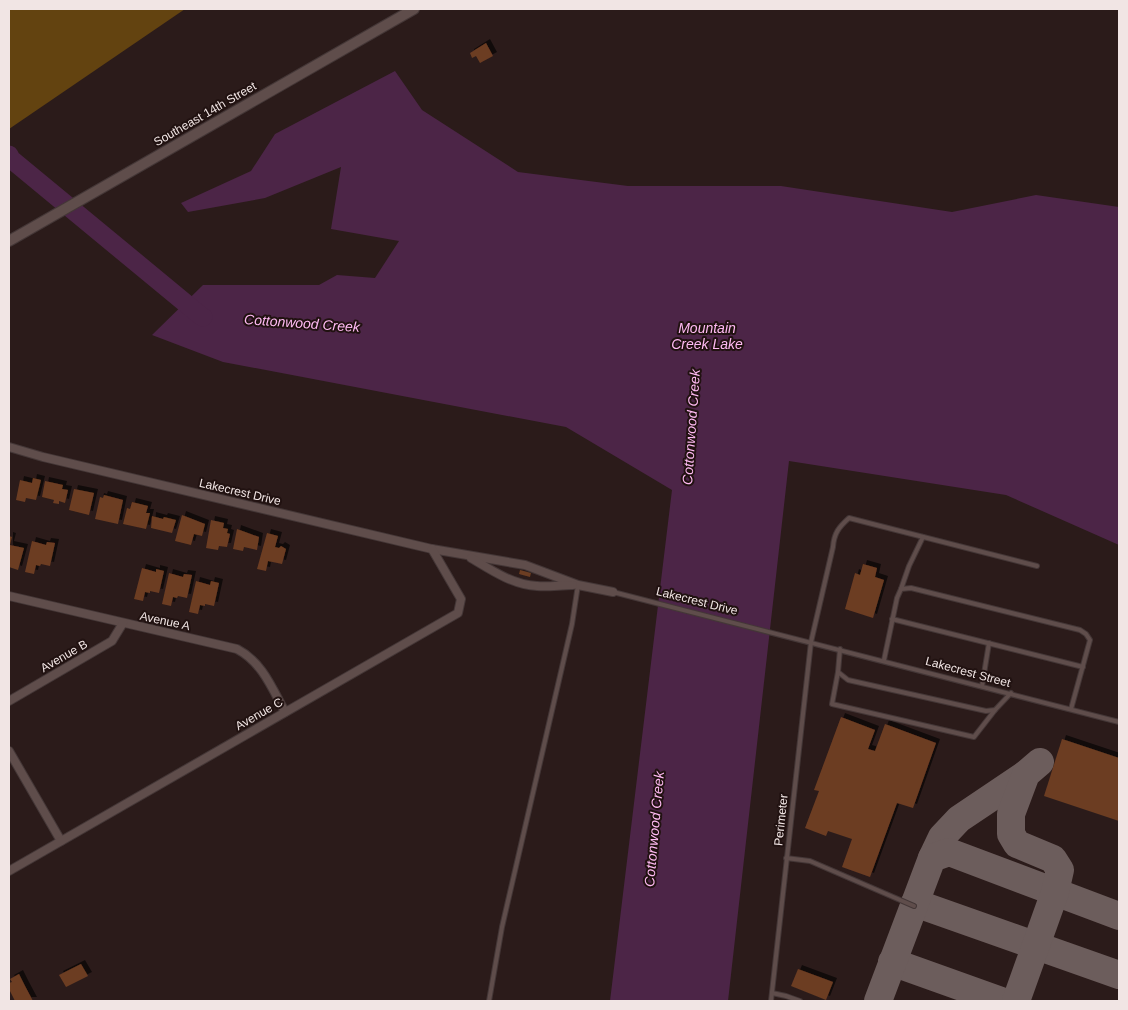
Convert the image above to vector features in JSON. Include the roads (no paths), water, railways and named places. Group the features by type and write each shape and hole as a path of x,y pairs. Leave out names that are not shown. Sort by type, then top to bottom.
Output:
{"street":[{"name":"Southeast 14th Street","path":"9,241 414,9"},
{"name":"Lakecrest Drive","path":"9,447 53,460 432,549 525,565 578,585 613,592"},
{"name":"Avenue C","path":"9,871 458,613 461,599 432,549"},
{"name":"Lakecrest Drive","path":"467,555 496,573 521,584 536,586 578,585"},
{"name":"Avenue A","path":"9,596 237,649 249,655 259,666 285,712"},
{"name":"Avenue B","path":"9,700 112,641 123,623"},
{"path":"9,750 61,841"}],"lane":[{"name":"Perimeter","path":"771,1001 811,642 834,538 839,527 849,518 923,537"},
{"path":"884,660 897,598 909,566 923,537 1038,566"},
{"path":"489,1001 502,927 572,624 578,585"},
{"path":"901,590 911,588 1080,630 1086,634 1090,640 1072,709"},
{"name":"Lakecrest Drive","path":"613,592 811,642"},
{"path":"892,619 1083,667"},
{"name":"Lakecrest Street","path":"811,642 1119,722"},
{"path":"982,686 990,644"},
{"path":"840,649 832,704 974,737 1011,693"},
{"path":"838,672 848,680 986,711 995,710"},
{"path":"786,858 810,861 914,906"},
{"path":"772,993 800,1001"}],"water":[{"name":"Mountain Creek Lake","path":"395,71 422,110 518,172 628,186 781,186 952,212 1036,195 1119,207 1119,545 1006,495 789,461 728,1001 610,1001 672,490 566,427 223,362 152,335 203,285 319,285 337,275 375,278 399,241 331,229 341,167 265,198 188,212 181,203 251,171 275,134"}],"waterway":[{"name":"Cottonwood Creek","path":"9,155 11,159 203,317"}]}
